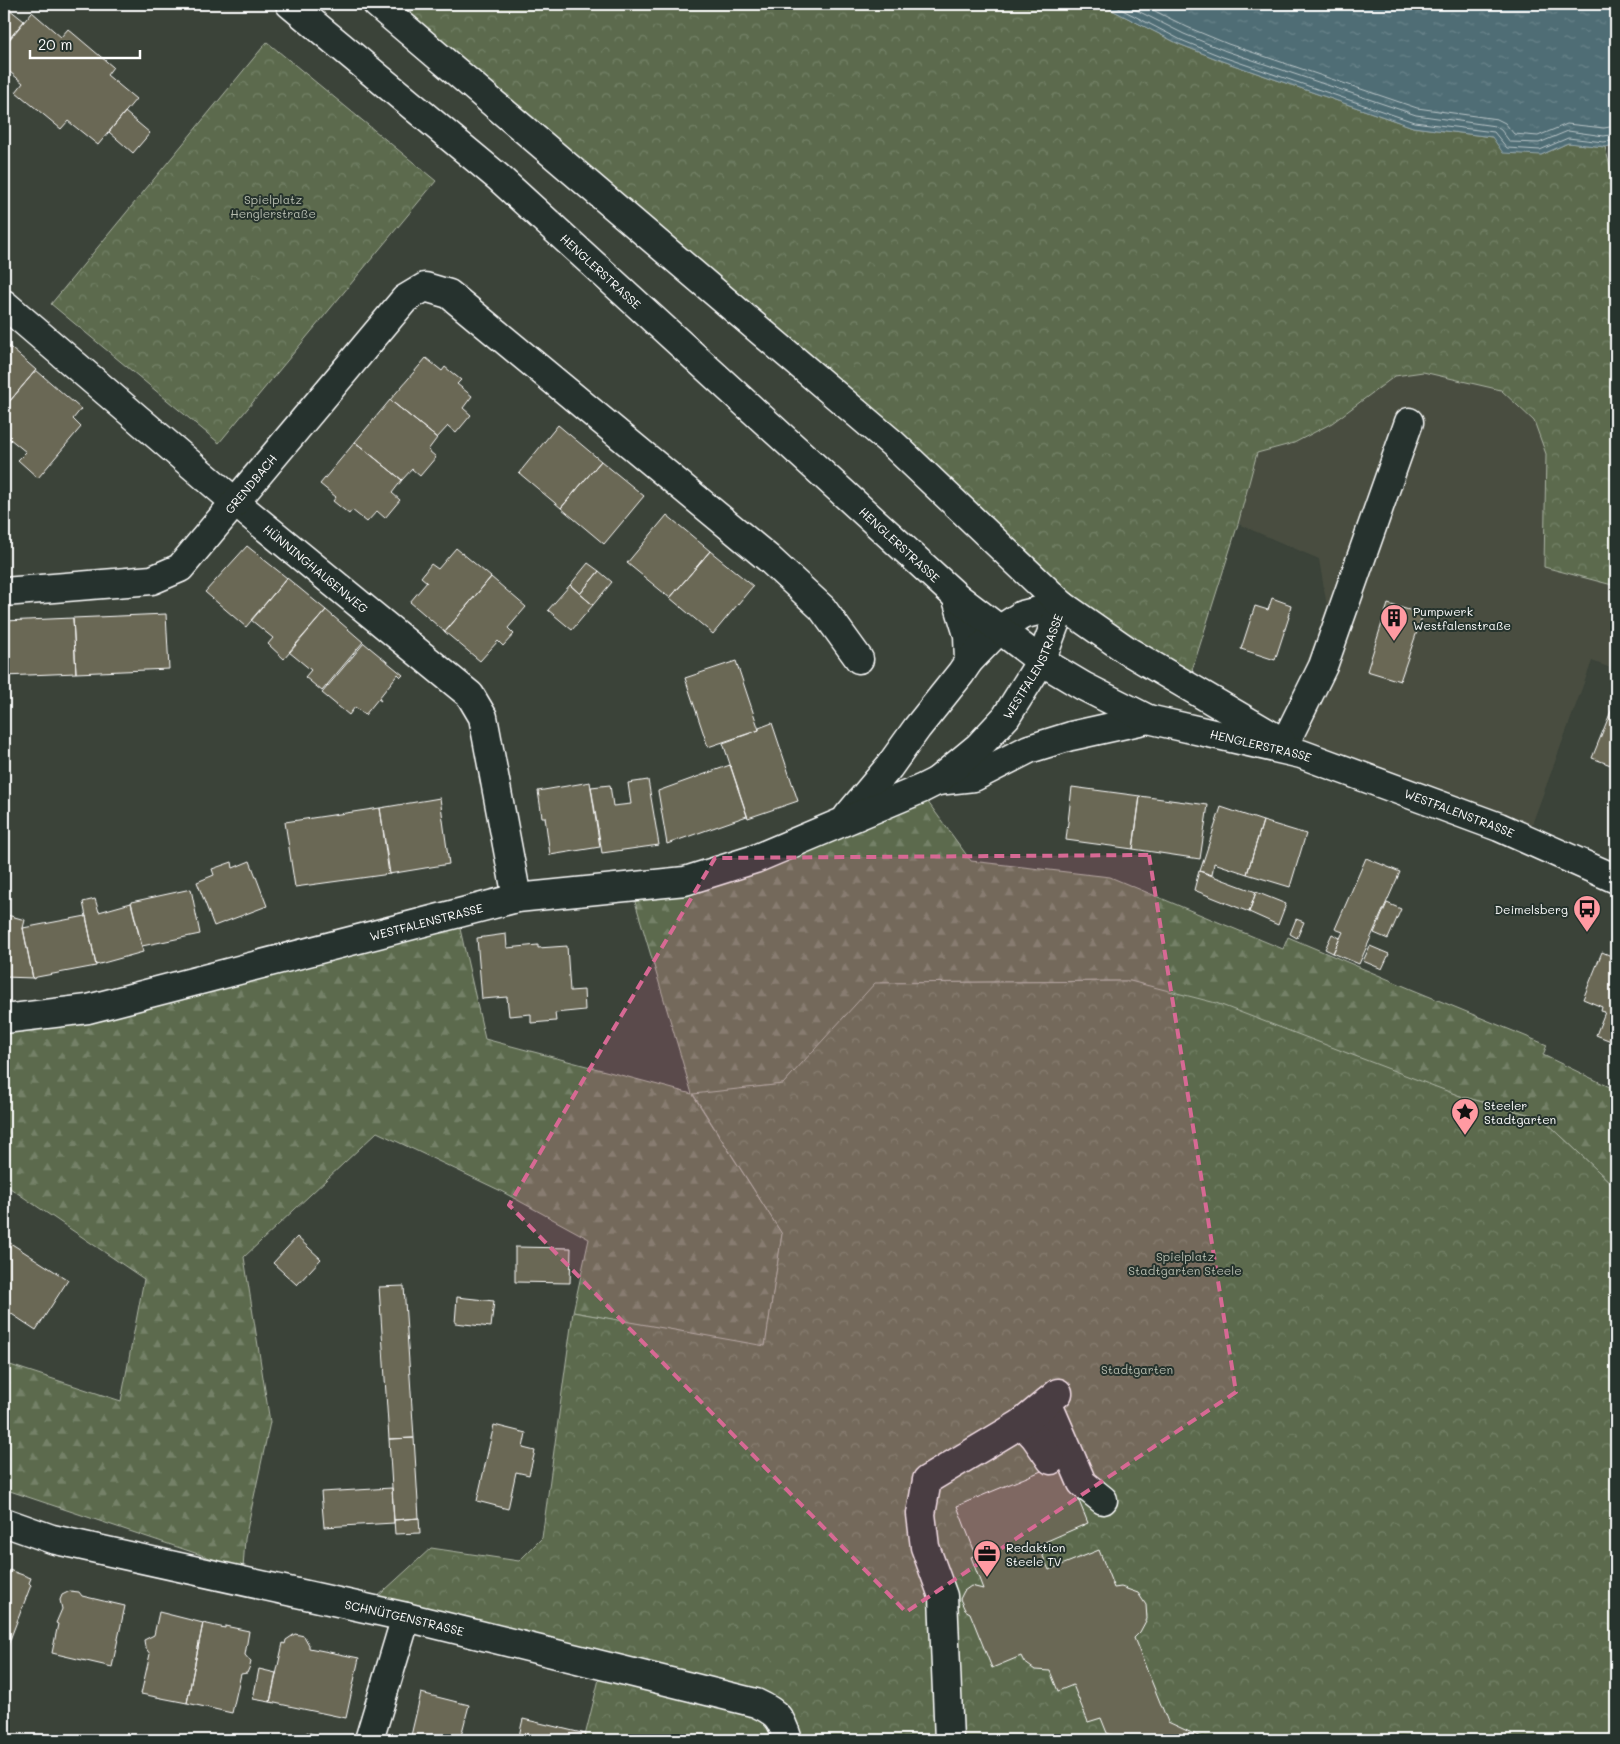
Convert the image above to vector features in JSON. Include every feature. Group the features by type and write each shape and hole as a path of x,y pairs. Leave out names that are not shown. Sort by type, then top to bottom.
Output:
{"street":[{"name":"HENGLERSTRASSE","path":"290,4 498,177 956,596 1000,630 1041,660 1083,686 1148,719 1293,749"},
{"name":"HENGLERSTRASSE","path":"377,4 893,444 1062,605 1128,651 1293,749"},
{"name":"GRENDBACH","path":"4,592 152,580 180,568 405,299 425,287 449,294 768,558 822,608 859,660"},
{"name":"HÜNNINGHAUSENWEG","path":"4,304 236,503 470,695 483,717 517,898"},
{"path":"1293,749 1409,422"},
{"path":"956,596 968,635 968,661"},
{"name":"WESTFALENSTRASSE","path":"845,820 890,767 917,728 962,673 968,661 1000,630 1022,615 1062,605"},
{"name":"WESTFALENSTRASSE","path":"4,1019 88,1009 517,898 686,881 755,858 937,781 978,747 1006,718 1041,660 1062,605"},
{"name":"WESTFALENSTRASSE","path":"937,781 974,777 1029,749 1071,736 1148,719"},
{"name":"WESTFALENSTRASSE","path":"1293,749 1499,827 1616,879"},
{"path":"949,1740 943,1596 925,1547 921,1514 927,1480 1022,1423 1053,1398 1082,1483 1102,1500"},
{"path":"1022,1423 1035,1437 1051,1460"},
{"name":"SCHNÜTGENSTRASSE","path":"4,1522 52,1538 406,1617 756,1703 772,1710 783,1724 788,1740"},
{"path":"369,1740 406,1617"}],"highlighted area":[{"path":"1149,855 1236,1392 906,1612 509,1205 715,858"}],"shaded area":[{"path":"1423,372 1501,390 1534,421 1546,454 1544,567 1616,586 1616,670 1592,661 1531,827 1302,746 1282,731 1327,606 1319,559 1238,524 1257,453 1294,443 1332,423 1395,376"}],"green space":[{"path":"393,4 1100,4 1179,44 1222,61 1413,127 1492,137 1541,155 1568,143 1605,147 1616,189 1616,586 1544,567 1546,454 1534,421 1501,390 1423,372 1395,376 1332,423 1294,443 1257,453 1238,524 1188,683 1126,644"},
{"name":"Spielplatz Henglerstraße","path":"267,42 436,181 219,443 51,304"},
{"path":"922,794 971,861 1110,877 1283,949 1288,937 1547,1045 1543,1055 1616,1090 1616,1188 1542,1118 1460,1096 1130,981 880,983 783,1084 693,1095 782,1234 765,1347 573,1312 589,1239 499,1190 377,1132 244,1257 270,1422 245,1539 243,1569 4,1489 4,1363 121,1401 144,1279 4,1184 4,1025 458,920 485,1039 692,1094 633,895"},
{"name":"Stadtgarten","path":"1130,981 1216,1003 1460,1096 1542,1118 1616,1188 1616,1740 799,1740 773,1706 374,1600 431,1548 519,1561 542,1538 573,1312 765,1346 782,1234 693,1094 783,1084 875,983"},
{"path":"602,1667 752,1705 796,1740 584,1740"}],"water":[{"path":"1100,4 1616,4 1616,145 1605,147 1568,143 1541,155 1503,153 1492,137 1413,127 1222,61 1179,44"}],"building":[{"path":"4,5 24,21 4,45"},
{"path":"32,12 61,37 68,29 113,67 107,75 136,99 98,145 68,121 61,129 16,92 23,83 4,67 4,46"},
{"path":"125,112 150,133 133,153 109,132"},
{"path":"4,342 36,370 4,408"},
{"path":"426,358 442,371 445,367 461,380 457,384 472,396 463,408 471,415 456,433 448,426 437,438 390,400"},
{"path":"36,370 81,409 73,419 81,427 38,478 18,460 26,452 4,434 4,408"},
{"path":"390,400 437,438 428,450 436,457 420,476 412,469 402,480 355,442"},
{"path":"558,425 601,461 561,508 519,473"},
{"path":"355,442 402,480 392,493 400,500 385,518 377,511 367,522 352,510 349,514 333,501 336,497 320,484"},
{"path":"601,461 644,496 604,544 561,508"},
{"path":"667,515 710,551 670,598 627,563"},
{"path":"247,546 287,578 246,627 205,592"},
{"path":"456,548 491,577 445,632 410,602 427,582 421,577 431,564 438,569"},
{"path":"710,551 753,586 713,634 670,598"},
{"path":"588,563 599,571 580,594 570,585"},
{"path":"599,571 612,582 593,605 580,594"},
{"path":"491,577 526,607 508,628 514,634 503,646 498,641 480,661 445,632"},
{"path":"287,578 326,610 284,659 268,644 273,638 251,620"},
{"path":"570,585 593,605 572,630 548,610"},
{"path":"1272,598 1291,605 1275,660 1241,649 1255,606 1268,610"},
{"name":"Pumpwerk Westfalenstraße","path":"1388,604 1423,614 1400,681 1367,671"},
{"path":"326,610 363,642 322,691 305,677 311,670 289,652"},
{"path":"166,614 169,669 76,673 73,618"},
{"path":"73,618 76,673 4,676 4,621"},
{"path":"364,643 403,675 401,677 398,674 379,698 381,701 378,699 365,715 355,707 349,715 322,693"},
{"path":"736,661 759,730 708,747 685,678"},
{"path":"1616,699 1616,767 1592,758"},
{"path":"772,723 798,801 748,818 723,743 759,730 759,728"},
{"path":"730,765 747,816 667,844 658,791"},
{"path":"648,780 659,845 602,853 591,787 610,785 613,806 631,804 628,783"},
{"path":"590,782 600,847 550,855 545,817 542,817 538,791"},
{"path":"1072,787 1140,796 1133,849 1066,840"},
{"path":"1140,796 1208,805 1200,859 1133,849"},
{"path":"440,798 449,864 389,874 380,808"},
{"path":"1221,807 1263,821 1247,874 1214,863 1212,875 1200,871"},
{"path":"380,808 390,874 295,887 285,822"},
{"path":"1263,821 1306,834 1290,887 1247,874"},
{"path":"1366,858 1400,872 1359,964 1333,953 1343,932 1335,929"},
{"path":"250,861 267,906 214,926 197,882 214,875 212,869 232,862 233,868"},
{"path":"1199,871 1256,892 1249,912 1194,890"},
{"path":"191,889 200,934 142,946 131,902"},
{"path":"1256,892 1286,904 1278,925 1249,912"},
{"path":"95,899 99,912 131,903 143,952 96,965 83,902"},
{"path":"1387,903 1401,909 1388,939 1374,933"},
{"path":"4,914 25,920 23,928 33,978 4,977"},
{"path":"86,916 96,966 33,979 23,928"},
{"path":"1296,919 1304,922 1297,938 1290,934"},
{"path":"506,934 507,948 538,945 538,948 567,946 570,991 584,990 585,1010 555,1013 556,1021 531,1023 531,1014 509,1016 507,997 482,999 477,938"},
{"path":"1332,934 1340,938 1333,953 1325,949"},
{"path":"1370,946 1389,954 1382,969 1363,961"},
{"path":"1602,952 1616,958 1616,1043 1596,1035 1605,1012 1601,1011 1602,1007 1583,999"},
{"path":"297,1237 321,1259 297,1285 273,1263"},
{"path":"4,1239 68,1280 36,1330 4,1309"},
{"path":"515,1247 571,1248 570,1283 515,1282"},
{"path":"404,1286 414,1438 389,1439 379,1287"},
{"path":"457,1297 494,1301 491,1327 455,1323"},
{"path":"494,1425 526,1433 523,1448 535,1451 529,1475 516,1472 508,1509 477,1501"},
{"path":"414,1438 419,1518 394,1520 389,1439"},
{"path":"1063,1462 1088,1523 1038,1545 1049,1570 1099,1550 1114,1588 1121,1587 1138,1593 1146,1605 1147,1619 1140,1632 1134,1638 1168,1722 1207,1740 1135,1740 1123,1735 1117,1737 1107,1733 1101,1718 1088,1722 1073,1685 1058,1691 1050,1671 1035,1670 1024,1662 1021,1656 992,1668 970,1613 965,1610 960,1599 964,1591 971,1586 983,1589 971,1557 976,1555 957,1506"},
{"path":"392,1488 394,1523 324,1527 321,1492"},
{"path":"419,1518 420,1533 395,1534 394,1520"},
{"path":"9,1570 31,1578 29,1583 31,1585 6,1650 4,1650 4,1574 8,1575"},
{"path":"70,1591 79,1592 82,1596 125,1606 112,1667 52,1653 58,1624 56,1623 62,1609 60,1600 62,1595"},
{"path":"159,1612 203,1623 187,1703 141,1694 150,1654 145,1647 144,1640 154,1635"},
{"path":"203,1623 249,1631 245,1655 251,1662 247,1673 241,1674 232,1713 187,1703"},
{"path":"295,1634 304,1636 309,1648 359,1658 346,1718 270,1702 283,1643 285,1644 286,1640"},
{"path":"259,1669 276,1673 270,1702 253,1699"},
{"path":"421,1693 469,1705 460,1740 410,1740"},
{"path":"523,1719 586,1734 585,1740 518,1740"},
{"path":"307,1732 330,1740 304,1740"}],"place":[{"name":"Pumpwerk Westfalenstraße","path":"1394,642"},
{"name":"Deimelsberg","path":"1587,933"},
{"name":"Steeler Stadtgarten","path":"1465,1136"},
{"name":"Redaktion Steele TV","path":"987,1578"}],"park label":[{"name":"Spielplatz Stadtgarten Steele","path":"1185,1263"}]}
